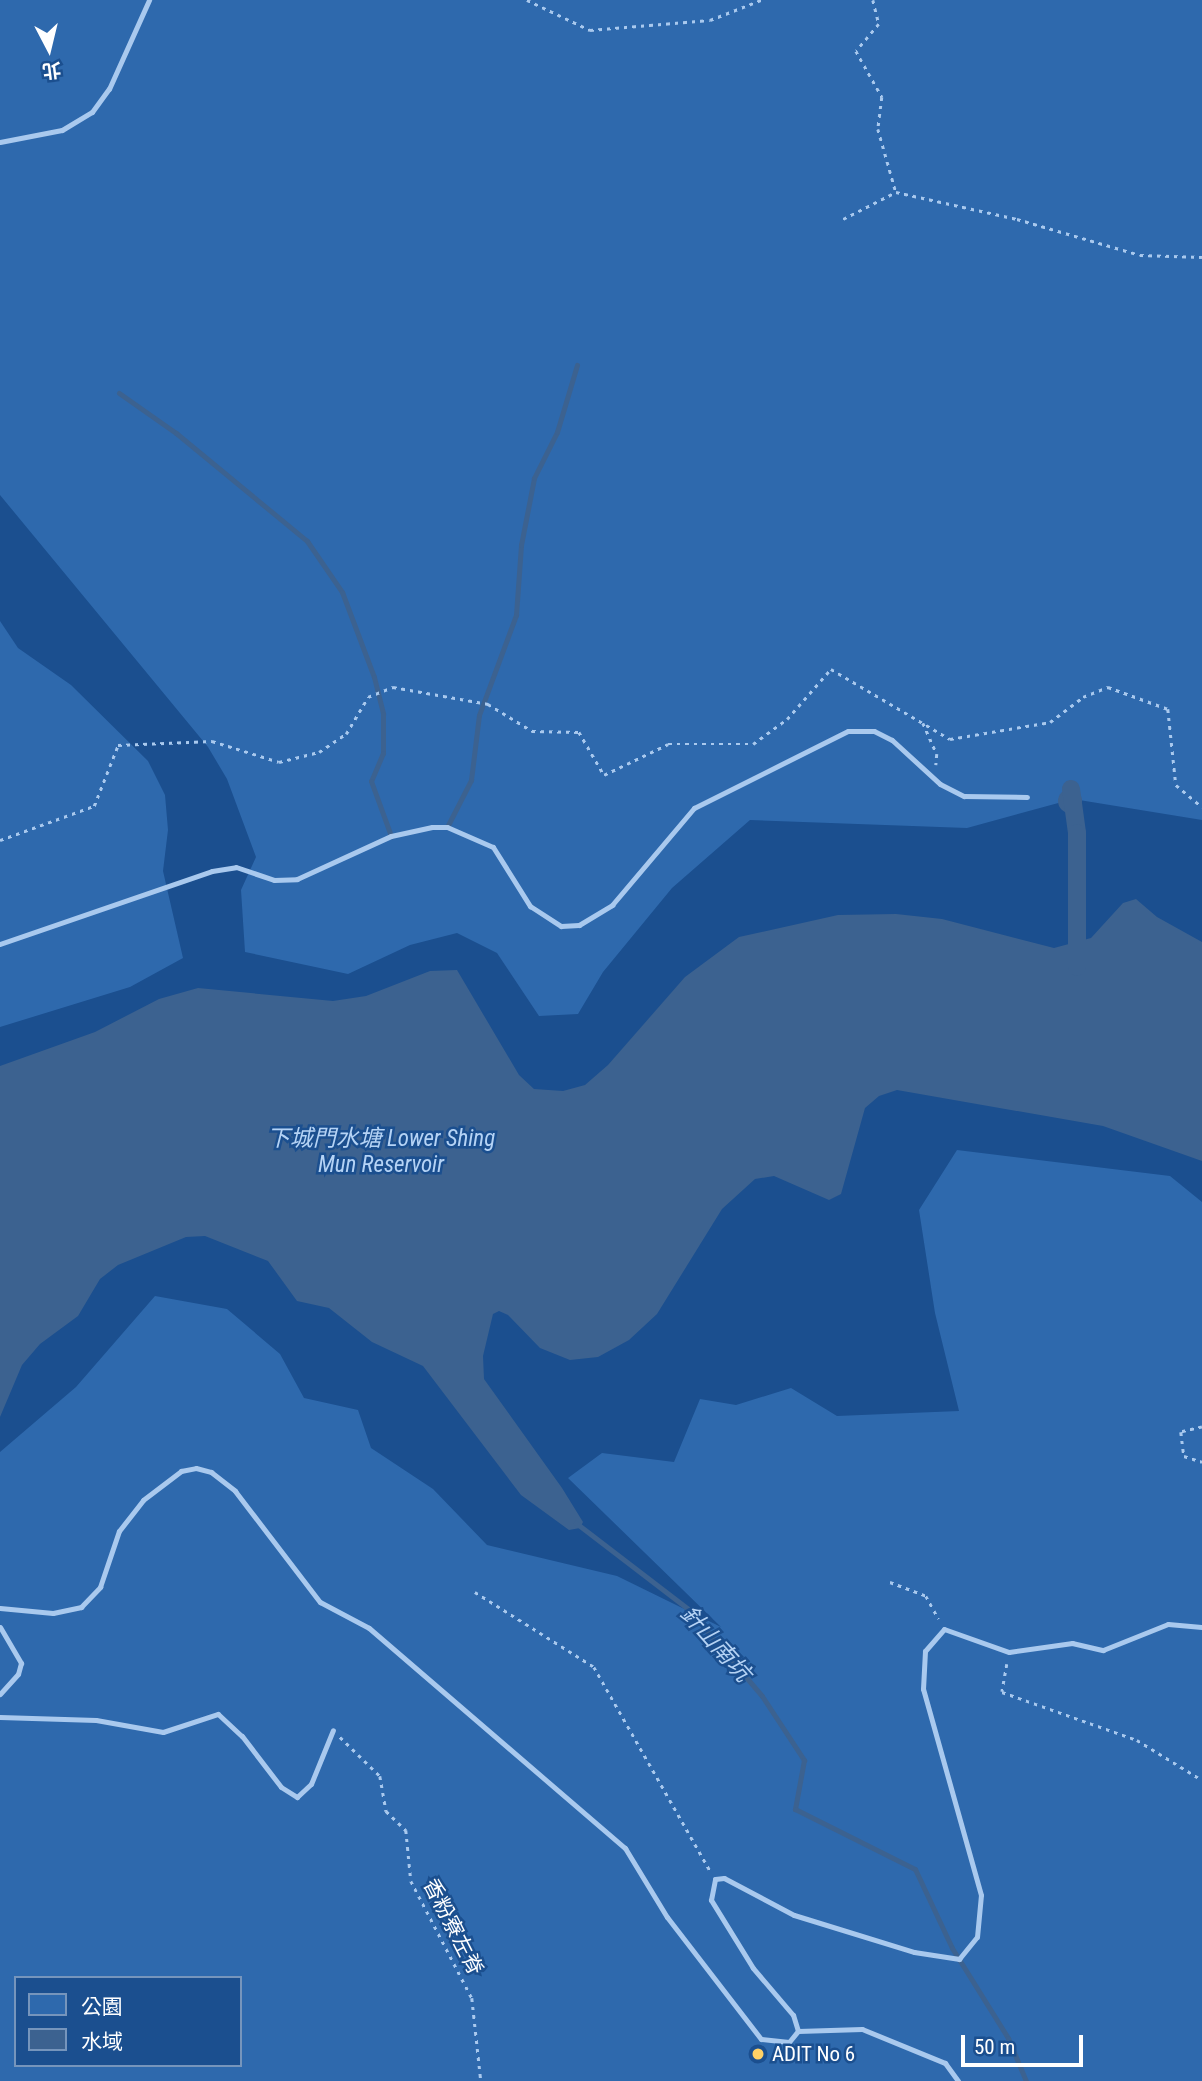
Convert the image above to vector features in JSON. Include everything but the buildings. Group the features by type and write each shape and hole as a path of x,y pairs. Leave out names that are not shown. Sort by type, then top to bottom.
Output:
{"lane":[{"path":"0,142 62,130 92,112 109,89 149,0"},
{"path":"0,944 212,871 236,867 274,880 297,879 391,836 432,827 447,827 493,847 530,906 561,926 579,925 612,905 694,808 848,731 874,731 892,740 940,784 964,796 1027,797"},
{"path":"0,1608 53,1613 81,1607 103,1581 122,1526 148,1495 186,1469 217,1475 320,1602 369,1628 625,1848 667,1917 761,2039 789,2042 798,2031 862,2029 945,2063 958,2081"},
{"path":"798,2031 793,2015 754,1968 711,1900 715,1879 724,1878 794,1915 853,1935 959,1959 977,1937 981,1895 923,1689 925,1651 944,1629 1009,1652 1072,1643 1103,1650 1168,1624 1202,1627"},
{"path":"0,1627 21,1663 18,1674 0,1694"},
{"path":"0,1717 87,1719 163,1732 218,1714 236,1729 281,1787 297,1797 311,1784 333,1730"}],"path":[{"path":"527,0 590,30 710,20 761,0"},
{"path":"873,0 879,24 856,51 882,97 878,129 896,192"},
{"path":"843,219 896,192 1017,219 1140,255 1202,257"},
{"path":"0,840 94,806 117,744 212,741 279,762 319,752 346,734 368,696 393,687 488,704 532,731 579,733 604,775 668,744 753,744 787,719 831,669 950,739 1050,722 1083,697 1108,687 1168,709 1176,785 1202,807"},
{"path":"923,723 937,754 936,769"},
{"path":"1202,1427 1181,1432 1184,1456 1202,1462"},
{"path":"890,1582 926,1596 944,1629"},
{"path":"475,1592 594,1667 715,1879"},
{"path":"1009,1652 1002,1692 1137,1740 1202,1780"},
{"name":"香粉寮左脊","path":"333,1730 380,1776 386,1811 406,1830 411,1881 472,1998 481,2081"}],"green space":[{"path":"0,0 1202,0 1202,820 1073,799 967,828 750,820 672,888 603,972 578,1014 539,1016 497,953 457,933 410,945 348,974 245,952 241,890 256,857 227,779 208,747 0,495"},
{"path":"0,621 18,648 71,685 148,761 165,795 168,830 163,871 183,958 130,987 0,1027"},
{"path":"957,1150 1170,1176 1202,1202 1202,2081 0,2081 0,1452 76,1387 155,1296 227,1309 280,1354 304,1398 358,1410 371,1448 433,1489 487,1545 617,1576 721,1627 568,1478 602,1453 674,1462 700,1399 736,1405 791,1388 837,1416 959,1411 935,1313 919,1210"}],"water":[{"path":"1070,789 1078,793 1082,801 1078,809 1070,813 1062,809 1058,801 1062,793"},
{"name":"下城門水塘 Lower Shing Mun Reservoir","path":"1136,899 1157,917 1202,942 1202,1161 1103,1126 897,1090 879,1096 865,1108 841,1194 829,1200 774,1176 755,1179 722,1209 657,1314 629,1340 598,1357 570,1360 540,1348 508,1315 499,1311 493,1314 483,1356 484,1379 562,1488 583,1522 580,1528 569,1530 521,1495 423,1366 372,1342 329,1308 297,1301 268,1261 205,1236 186,1237 118,1265 100,1279 78,1316 40,1344 22,1365 0,1417 0,1066 95,1032 159,999 198,988 333,1001 366,996 430,971 457,970 519,1075 534,1089 563,1091 585,1085 608,1065 685,977 739,937 838,915 896,914 942,919 1054,948 1091,938 1123,903"}],"waterway":[{"path":"447,827 471,780 479,715 516,615 521,545 534,478 557,432 577,365"},
{"path":"119,393 176,433 307,541 342,592 374,677 383,714 383,753 371,781 391,836"},
{"path":"1071,789 1077,833 1077,967"},
{"name":"針山南坑","path":"576,1523 688,1609 762,1696 804,1760 795,1809 915,1869 952,1948 1008,2038 1026,2081"}],"place":[{"name":"ADIT No 6","path":"758,2054"}]}
